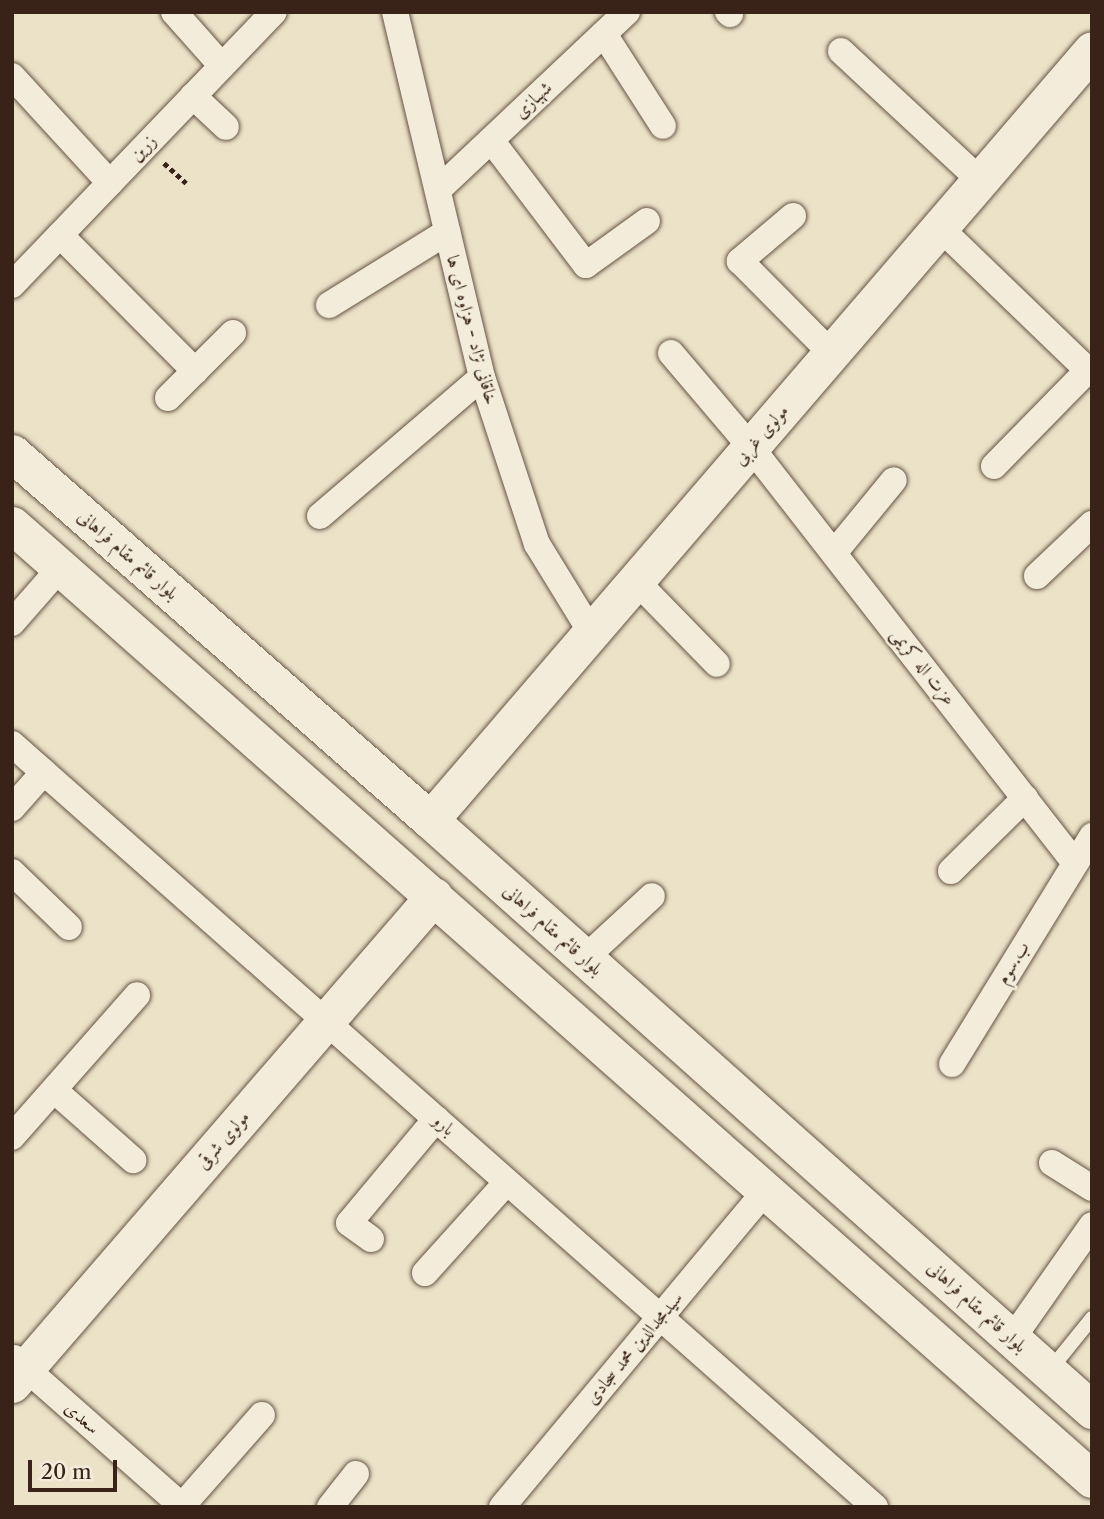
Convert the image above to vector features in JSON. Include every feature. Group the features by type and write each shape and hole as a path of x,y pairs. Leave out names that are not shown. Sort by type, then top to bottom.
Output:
{"main road":[{"name":"مولوی غربی","path":"430,820 1092,50"},
{"name":"بلوار قائم مقام فراهانی","path":"12,453 430,820 1092,1410"},
{"path":"12,526 1092,1479"},
{"name":"مولوی شرقی","path":"17,1370 434,896"}],"street":[{"path":"174,12 222,66"},
{"name":"زرین","path":"12,285 274,12"},
{"name":"خاقانی نژاد - هزاوه ای ها","path":"395,12 440,188 447,232 482,377 537,544 591,632"},
{"name":"شهبازی","path":"440,188 627,12"},
{"path":"604,34 663,126"},
{"path":"841,51 980,180"},
{"path":"12,76 110,183"},
{"path":"193,96 226,127"},
{"path":"491,140 586,265 646,221"},
{"path":"793,216 740,261 831,353"},
{"path":"939,227 1090,372 994,466"},
{"path":"329,305 447,232"},
{"path":"60,235 195,371"},
{"path":"168,398 233,333"},
{"name":"عزت اله کریمی","path":"671,353 750,446 1075,863"},
{"path":"320,516 482,377"},
{"path":"834,553 894,481"},
{"path":"1037,576 1092,524"},
{"path":"12,623 61,568"},
{"path":"635,580 717,664"},
{"name":"بارو","path":"12,744 875,1507"},
{"path":"12,808 44,772"},
{"path":"951,871 1025,798"},
{"path":"1075,863 1092,836"},
{"name":"ب.سوم","path":"952,1064 1075,863"},
{"path":"12,872 69,928"},
{"path":"585,958 652,896"},
{"path":"12,1137 137,995"},
{"path":"54,1090 133,1160"},
{"path":"371,1239 349,1223 436,1119"},
{"path":"1052,1163 1092,1188"},
{"path":"425,1273 507,1182"},
{"name":"سیدمجدالدین محمد سجادی","path":"502,1507 766,1190"},
{"path":"1012,1339 1092,1225"},
{"name":"سعدی","path":"17,1370 183,1506"},
{"path":"183,1506 262,1415"},
{"path":"330,1507 356,1474"}],"lane":[{"path":"1049,1371 1092,1318"}]}
